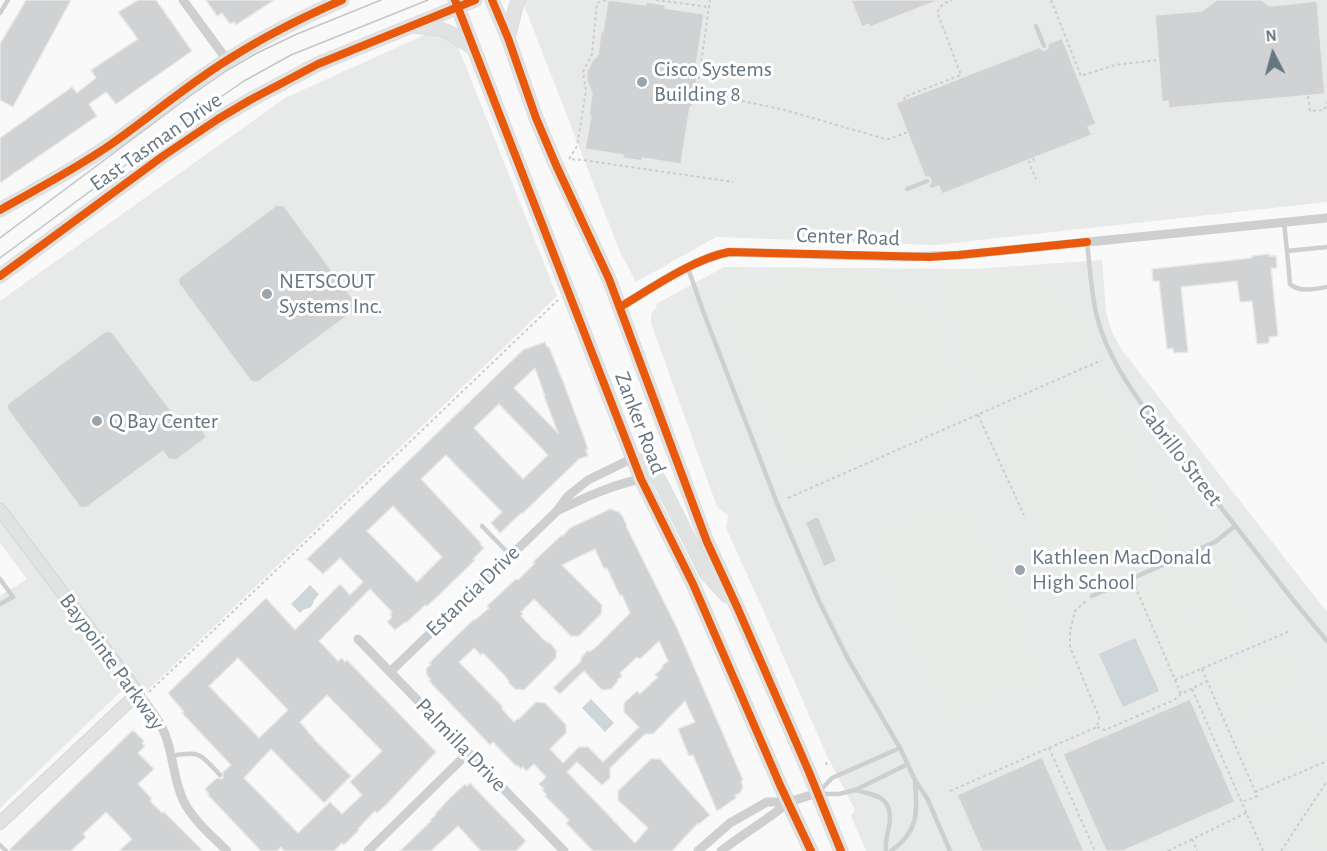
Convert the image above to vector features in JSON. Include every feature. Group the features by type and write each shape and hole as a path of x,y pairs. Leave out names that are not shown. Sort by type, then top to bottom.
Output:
{"main road":[{"name":"East Tasman Drive","path":"0,210 84,162 226,60 286,25 342,0"},
{"name":"East Tasman Drive","path":"0,276 163,156 218,119 318,64 414,26 457,4 476,0"},
{"name":"Zanker Road","path":"492,0 556,165 609,279 695,512 809,772 841,851"},
{"path":"508,38 519,0"},
{"name":"Zanker Road","path":"457,4 641,479 693,584 811,851"},
{"path":"414,26 440,29 474,48"},
{"path":"633,458 652,468 706,573 738,609"}],"street":[{"path":"183,0 226,60"},
{"name":"Center Road","path":"620,307 688,268 710,257 729,252 930,257 1327,218"},
{"name":"Estancia Drive","path":"390,672 557,511 568,496 588,480 633,458"},
{"name":"Estancia Drive","path":"557,511 591,495 641,479"},
{"name":"Baypointe Parkway","path":"0,510 160,724 168,740 177,786 184,804 227,851"},
{"name":"Palmilla Drive","path":"358,639 557,849"},
{"path":"0,823 140,696"},
{"path":"368,851 468,753"},
{"path":"698,851 730,823 767,802 789,802 817,793"},
{"path":"721,851 789,802"}],"lane":[{"path":"0,13 8,0"},
{"path":"1036,26 1044,46"},
{"path":"907,189 927,181"},
{"path":"1284,222 1290,284 1296,289 1303,290 1327,287"},
{"name":"Cabrillo Street","path":"1087,242 1097,317 1112,357 1131,389 1235,526 1327,641"},
{"path":"1287,251 1327,247"},
{"path":"688,268 777,504 819,601 848,659 927,798 950,851"},
{"path":"482,526 511,555"},
{"path":"1092,596 1215,542 1235,526"},
{"path":"0,579 13,597 0,604"},
{"path":"817,793 832,778 900,748"},
{"path":"171,756 194,753 203,758 220,775"},
{"path":"817,793 839,794 855,789 908,764"},
{"path":"855,789 882,798 888,805 891,813 885,842 889,851 898,846 909,832 917,815 915,780"},
{"path":"0,844 6,851"}],"path":[{"path":"606,0 597,3 592,54 583,72 586,91 577,146 569,159 733,182"},
{"path":"656,0 709,7"},
{"path":"710,0 696,91 785,110 882,138 889,139 908,132"},
{"path":"905,100 904,97 961,75 937,12 943,4 952,0"},
{"path":"1051,0 1081,76 1115,65 1158,60"},
{"path":"1308,96 1310,111 1324,110 1327,102"},
{"path":"1033,158 1034,160 1029,162 1036,179"},
{"path":"140,696 569,290"},
{"path":"788,498 1102,360"},
{"path":"978,415 1024,515"},
{"path":"1132,578 1181,694"},
{"path":"1092,596 1075,611 1070,631 1070,647 1099,717 1097,727"},
{"path":"1175,680 1290,631"},
{"path":"1202,669 1256,792 1257,796 1242,802"},
{"path":"950,791 1097,727 1105,730 1174,700 1181,694 1208,681"},
{"path":"1192,689 1263,851"},
{"path":"1049,748 1095,851"},
{"path":"1256,792 1327,761"},
{"path":"1281,851 1327,782"},
{"path":"1168,851 1246,813"},
{"path":"1192,839 1197,851"}],"shaded area":[{"path":"522,0 1327,0 1327,202 935,245 716,237 636,282 620,252"},
{"path":"449,24 557,296 148,690 120,692 0,808 0,596 27,579 0,543 0,301 285,98"},
{"name":"Kathleen MacDonald High School","path":"1102,260 1106,312 1112,332 1122,350 1327,612 1327,851 866,851 851,816 855,810 827,756 726,528 728,515 717,507 651,323 651,315 657,307 656,304 724,267 974,269"},
{"path":"991,269 1032,278 1053,290 1076,315 1094,346 991,390 979,385 935,284 969,272"},
{"path":"796,272 864,273 884,279 934,325 967,397 805,471 791,465 722,304"},
{"path":"1102,381 1173,542 1067,588 996,427"},
{"path":"965,500 1041,676 947,717 870,541"},
{"path":"1218,552 1236,592 1212,602 1194,562"},
{"path":"1190,563 1208,604 1184,614 1166,573"},
{"path":"1161,576 1179,616 1155,627 1137,586"},
{"path":"310,585 319,594 311,607 300,613 291,604"},
{"path":"1239,598 1257,639 1233,649 1215,608"},
{"path":"1211,611 1228,651 1204,662 1187,621"},
{"path":"1182,624 1200,664 1176,675 1158,634"},
{"path":"1135,638 1159,691 1123,707 1099,654"},
{"path":"1283,651 1299,689 1282,697 1266,659"},
{"path":"1259,661 1276,699 1259,707 1242,669"},
{"path":"1236,672 1252,709 1235,717 1219,679"},
{"path":"591,699 614,723 605,732 582,708"},
{"path":"1308,710 1325,748 1308,755 1291,718"},
{"path":"1285,720 1301,758 1284,766 1268,728"},
{"path":"1261,731 1278,768 1261,776 1244,738"},
{"path":"1325,795 1327,796 1327,841 1323,847 1301,833"}],"building":[{"path":"26,0 71,0 13,107 0,100 0,44"},
{"path":"138,0 156,0 192,51 116,104 106,92 89,104 97,116 0,183 0,138 72,87 77,93 96,78 91,70 138,39 118,12"},
{"path":"206,0 274,0 236,25 234,22 230,24 222,13 217,16"},
{"name":"Cisco Systems Building 8","path":"608,0 646,5 646,2 666,5 665,8 704,14 695,73 698,73 681,164 642,158 642,161 623,158 623,155 585,149 591,116 589,116 592,93 587,81 587,71 598,55"},
{"path":"851,0 937,1 870,27 869,24 862,27"},
{"path":"1217,0 1261,0 1270,6 1317,1 1325,94 1169,108 1168,101 1162,102 1155,15 1202,11"},
{"path":"1062,38 1096,124 1088,127 1092,135 942,194 939,186 930,189 931,180 925,177 896,103 1040,47 1045,50 1048,44"},
{"name":"NETSCOUT Systems Inc.","path":"277,205 284,206 356,303 356,307 258,382 253,382 178,280"},
{"path":"1269,254 1269,256 1276,256 1277,268 1271,268 1278,336 1269,337 1269,343 1257,344 1252,301 1240,302 1237,281 1181,287 1188,352 1174,353 1173,348 1167,349 1159,281 1153,281 1152,269 1252,258 1252,256"},
{"name":"Q Bay Center","path":"106,331 112,332 181,424 192,417 207,437 176,460 168,459 163,451 87,507 82,508 7,406"},
{"path":"545,342 549,347 586,443 588,456 579,459 500,533 491,523 502,512 446,455 421,479 484,548 473,559 475,560 437,597 395,630 387,622 392,617 390,615 392,612 370,589 319,641 338,661 342,658 345,662 347,660 436,752 387,804 377,813 375,811 344,845 342,843 334,851 284,851 281,847 277,851 261,851 205,789 217,778 223,778 223,772 231,765 182,713 184,712 168,693 266,598 295,630 340,584 350,595 363,582 340,558 323,574 307,559 523,350","holes":["535,368 558,433 514,388","499,404 548,455 523,479 474,428","393,506 442,557 417,582 367,531","238,658 288,710 259,738 209,686","327,695 382,751 350,782 362,795 342,814 330,802 298,833 244,778 271,749 324,803 351,776 300,722"]},
{"path":"610,509 622,515 677,628 743,780 741,781 743,787 740,793 735,795 736,798 717,811 693,755 689,756 678,729 695,722 685,701 653,734 645,734 610,768 610,778 602,785 577,762 567,772 635,843 648,828 618,800 618,791 651,759 660,759 710,815 698,823 672,851 593,851 566,823 569,820 545,796 547,795 542,790 544,789 539,784 546,777 534,764 526,771 523,767 521,769 493,742 490,745 429,681 431,680 427,675 426,669 431,664 429,663 570,528","holes":["595,549 604,569 607,568 630,613 595,648 589,652 588,650 581,661 553,688 560,694 584,671 602,690 611,689 622,676 620,673 637,657 640,659 659,641 668,661 655,675 658,677 640,694 637,691 624,703 624,712 639,727 603,762 588,747 579,747 563,763 550,749 566,733 566,725 545,703 536,702 514,722 502,706 459,662 474,648 481,655 483,653 515,689 524,690 556,658 556,650 521,616 523,614 521,612 534,599 571,636 579,636 601,614 602,605 562,565"]},
{"path":"818,516 837,561 824,567 805,522"},
{"path":"1190,699 1235,802 1123,851 1106,851 1063,754"},
{"path":"133,730 144,741 142,743 145,746 138,753 154,769 138,784 152,799 150,801 203,851 119,851 132,839 106,812 83,834 86,837 71,851 10,851 10,849"},
{"path":"1042,757 1084,851 982,851 957,795"},
{"path":"470,783 526,841 516,851 481,851 458,826 431,851 400,851 431,821 449,799 465,784 467,786"}],"tram line":[{"path":"0,238 226,71 297,34 381,0"},
{"path":"0,258 181,124 244,81 291,55 428,0"}],"cycle path":[{"path":"0,210 97,154 213,69 284,27 342,0"},
{"path":"455,0 641,479 693,584 811,851"},
{"path":"0,276 163,156 250,100 318,64 475,0"},
{"path":"492,0 536,118 609,279 707,542 809,772 841,851"},
{"path":"620,307 687,267 729,252 930,257 1087,242"}],"place":[{"name":"Cisco Systems Building 8","path":"642,82"},
{"name":"NETSCOUT Systems Inc.","path":"267,294"},
{"name":"Q Bay Center","path":"97,421"},
{"name":"Kathleen MacDonald High School","path":"1020,570"}]}
